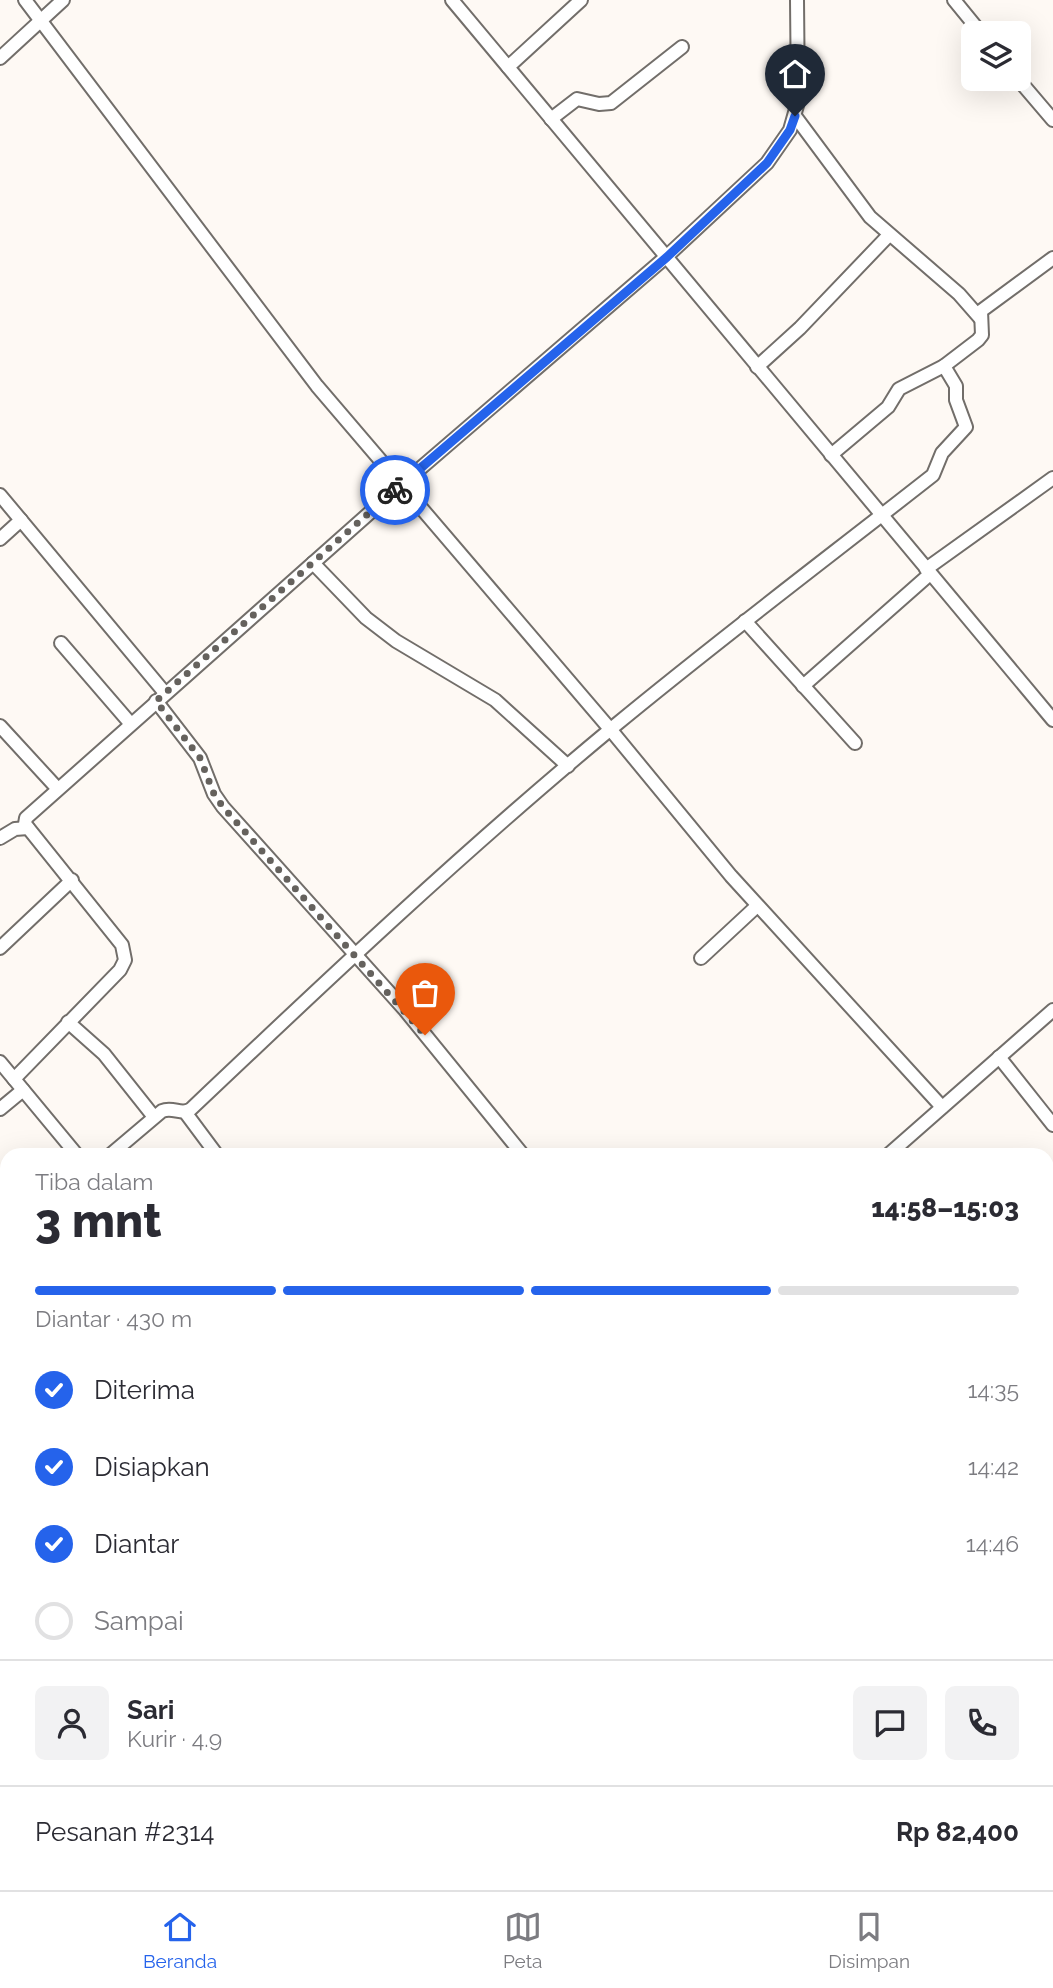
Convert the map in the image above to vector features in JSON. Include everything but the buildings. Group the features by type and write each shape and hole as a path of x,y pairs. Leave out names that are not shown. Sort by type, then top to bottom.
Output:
{"street":[{"path":"25,0 288,351 610,729 729,874 942,1107"},
{"path":"0,58 63,0"},
{"path":"452,0 1053,720"},
{"path":"508,67 581,0"},
{"path":"0,838 22,829 26,818 57,788 401,485 667,257 767,163 790,130 795,116 799,75 797,0"},
{"path":"954,0 971,21"},
{"path":"551,119 577,99 599,104 611,103 682,47"},
{"path":"1028,91 1053,120"},
{"path":"795,116 862,206 889,236 959,294 980,318"},
{"path":"757,367 800,328 889,236"},
{"path":"831,455 888,407 899,389 944,366 978,340 982,335 980,318 986,306 1053,258"},
{"path":"185,1112 355,954 610,729 933,475 942,453 966,428 956,400 956,386 944,366"},
{"path":"803,686 928,572 1053,478"},
{"path":"0,495 161,697 200,758 218,801 404,1008 517,1148"},
{"path":"0,539 21,520"},
{"path":"313,563 366,618 396,641 495,700 568,766"},
{"path":"745,621 855,743"},
{"path":"61,643 130,723"},
{"path":"0,726 57,788"},
{"path":"0,827 22,829 72,880 122,945 125,960 120,971 14,1079"},
{"path":"0,948 72,880"},
{"path":"701,958 757,905"},
{"path":"896,1148 1053,1010"},
{"path":"68,1022 104,1054 154,1117"},
{"path":"999,1057 1053,1125"},
{"path":"0,1062 71,1148"},
{"path":"0,1109 23,1090"},
{"path":"118,1148 154,1117 170,1109 185,1112 212,1148"}],"way so far":[{"path":"395,490 156,701 196,751 214,794 223,807 425,1035"}],"route":[{"path":"395,490 667,257 767,163 790,130 795,116"}]}
